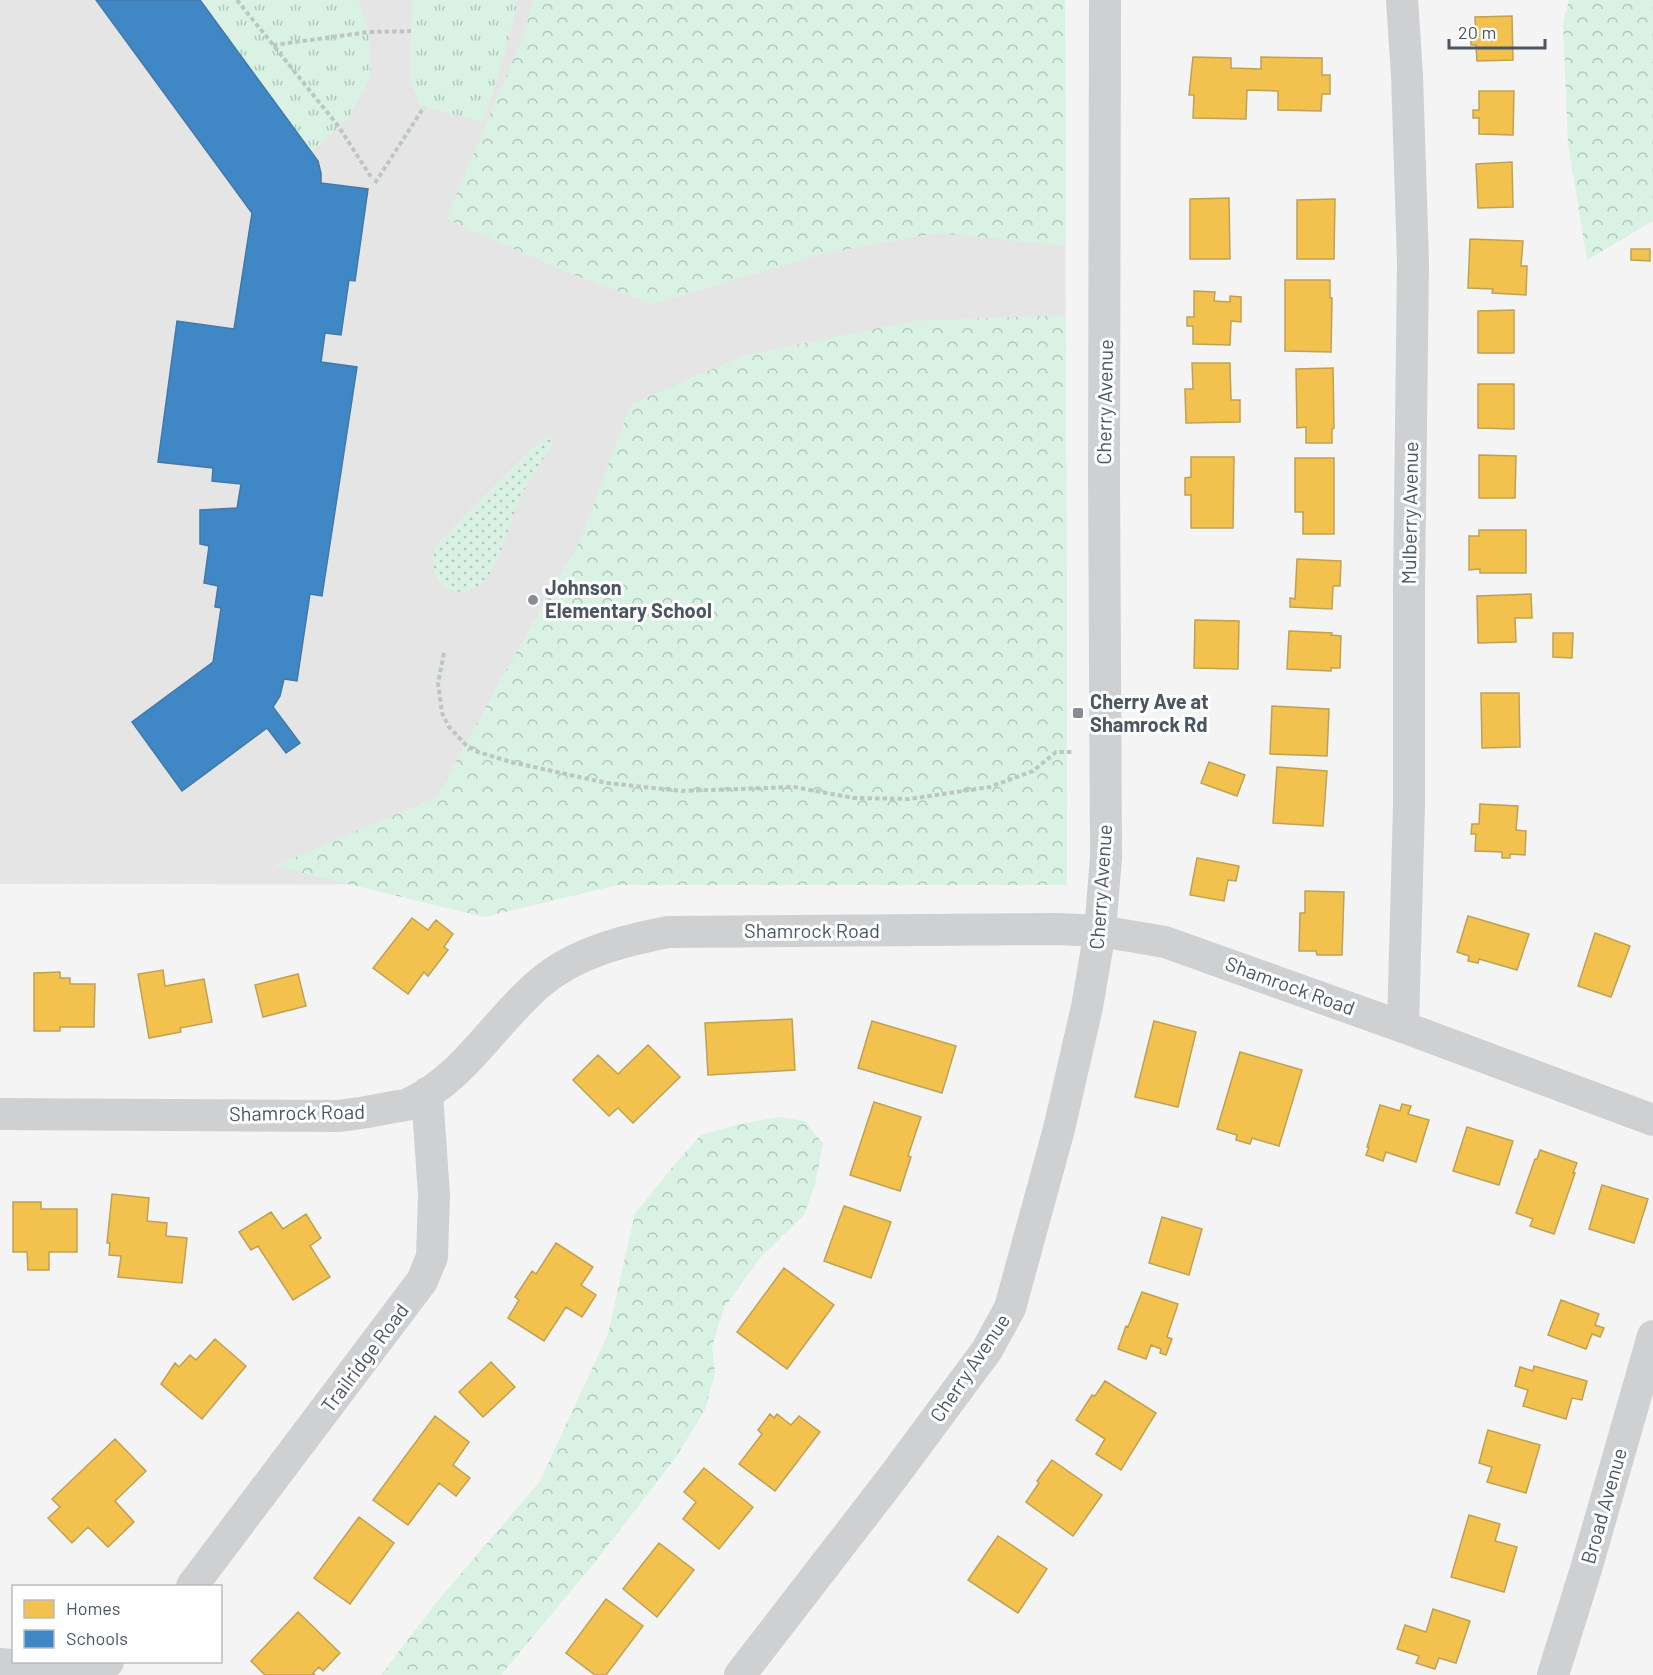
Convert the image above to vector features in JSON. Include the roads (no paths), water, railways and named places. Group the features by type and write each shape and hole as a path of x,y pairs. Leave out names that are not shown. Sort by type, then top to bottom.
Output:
{"street":[{"name":"Cherry Avenue","path":"740,1675 893,1477 987,1350 1010,1308 1059,1129 1086,1007 1100,931 1106,858 1104,500 1106,0"},
{"name":"Mulberry Avenue","path":"1402,0 1407,75 1413,262 1409,805 1403,1026"},
{"name":"Shamrock Road","path":"0,1114 338,1116 360,1114 405,1106 427,1093 454,1072 542,981 580,957 623,941 668,933 1048,929 1100,931 1165,942 1403,1026 1653,1120"},
{"name":"Trailridge Road","path":"194,1585 422,1281 432,1257 434,1195 427,1093"},
{"name":"Broad Avenue","path":"1552,1675 1586,1569 1653,1336"},
{"path":"0,1664 70,1670 103,1663"}],"place":[{"name":"Johnson Elementary School","path":"533,600"},
{"name":"Cherry Ave at Shamrock Rd","path":"1078,713"}]}
